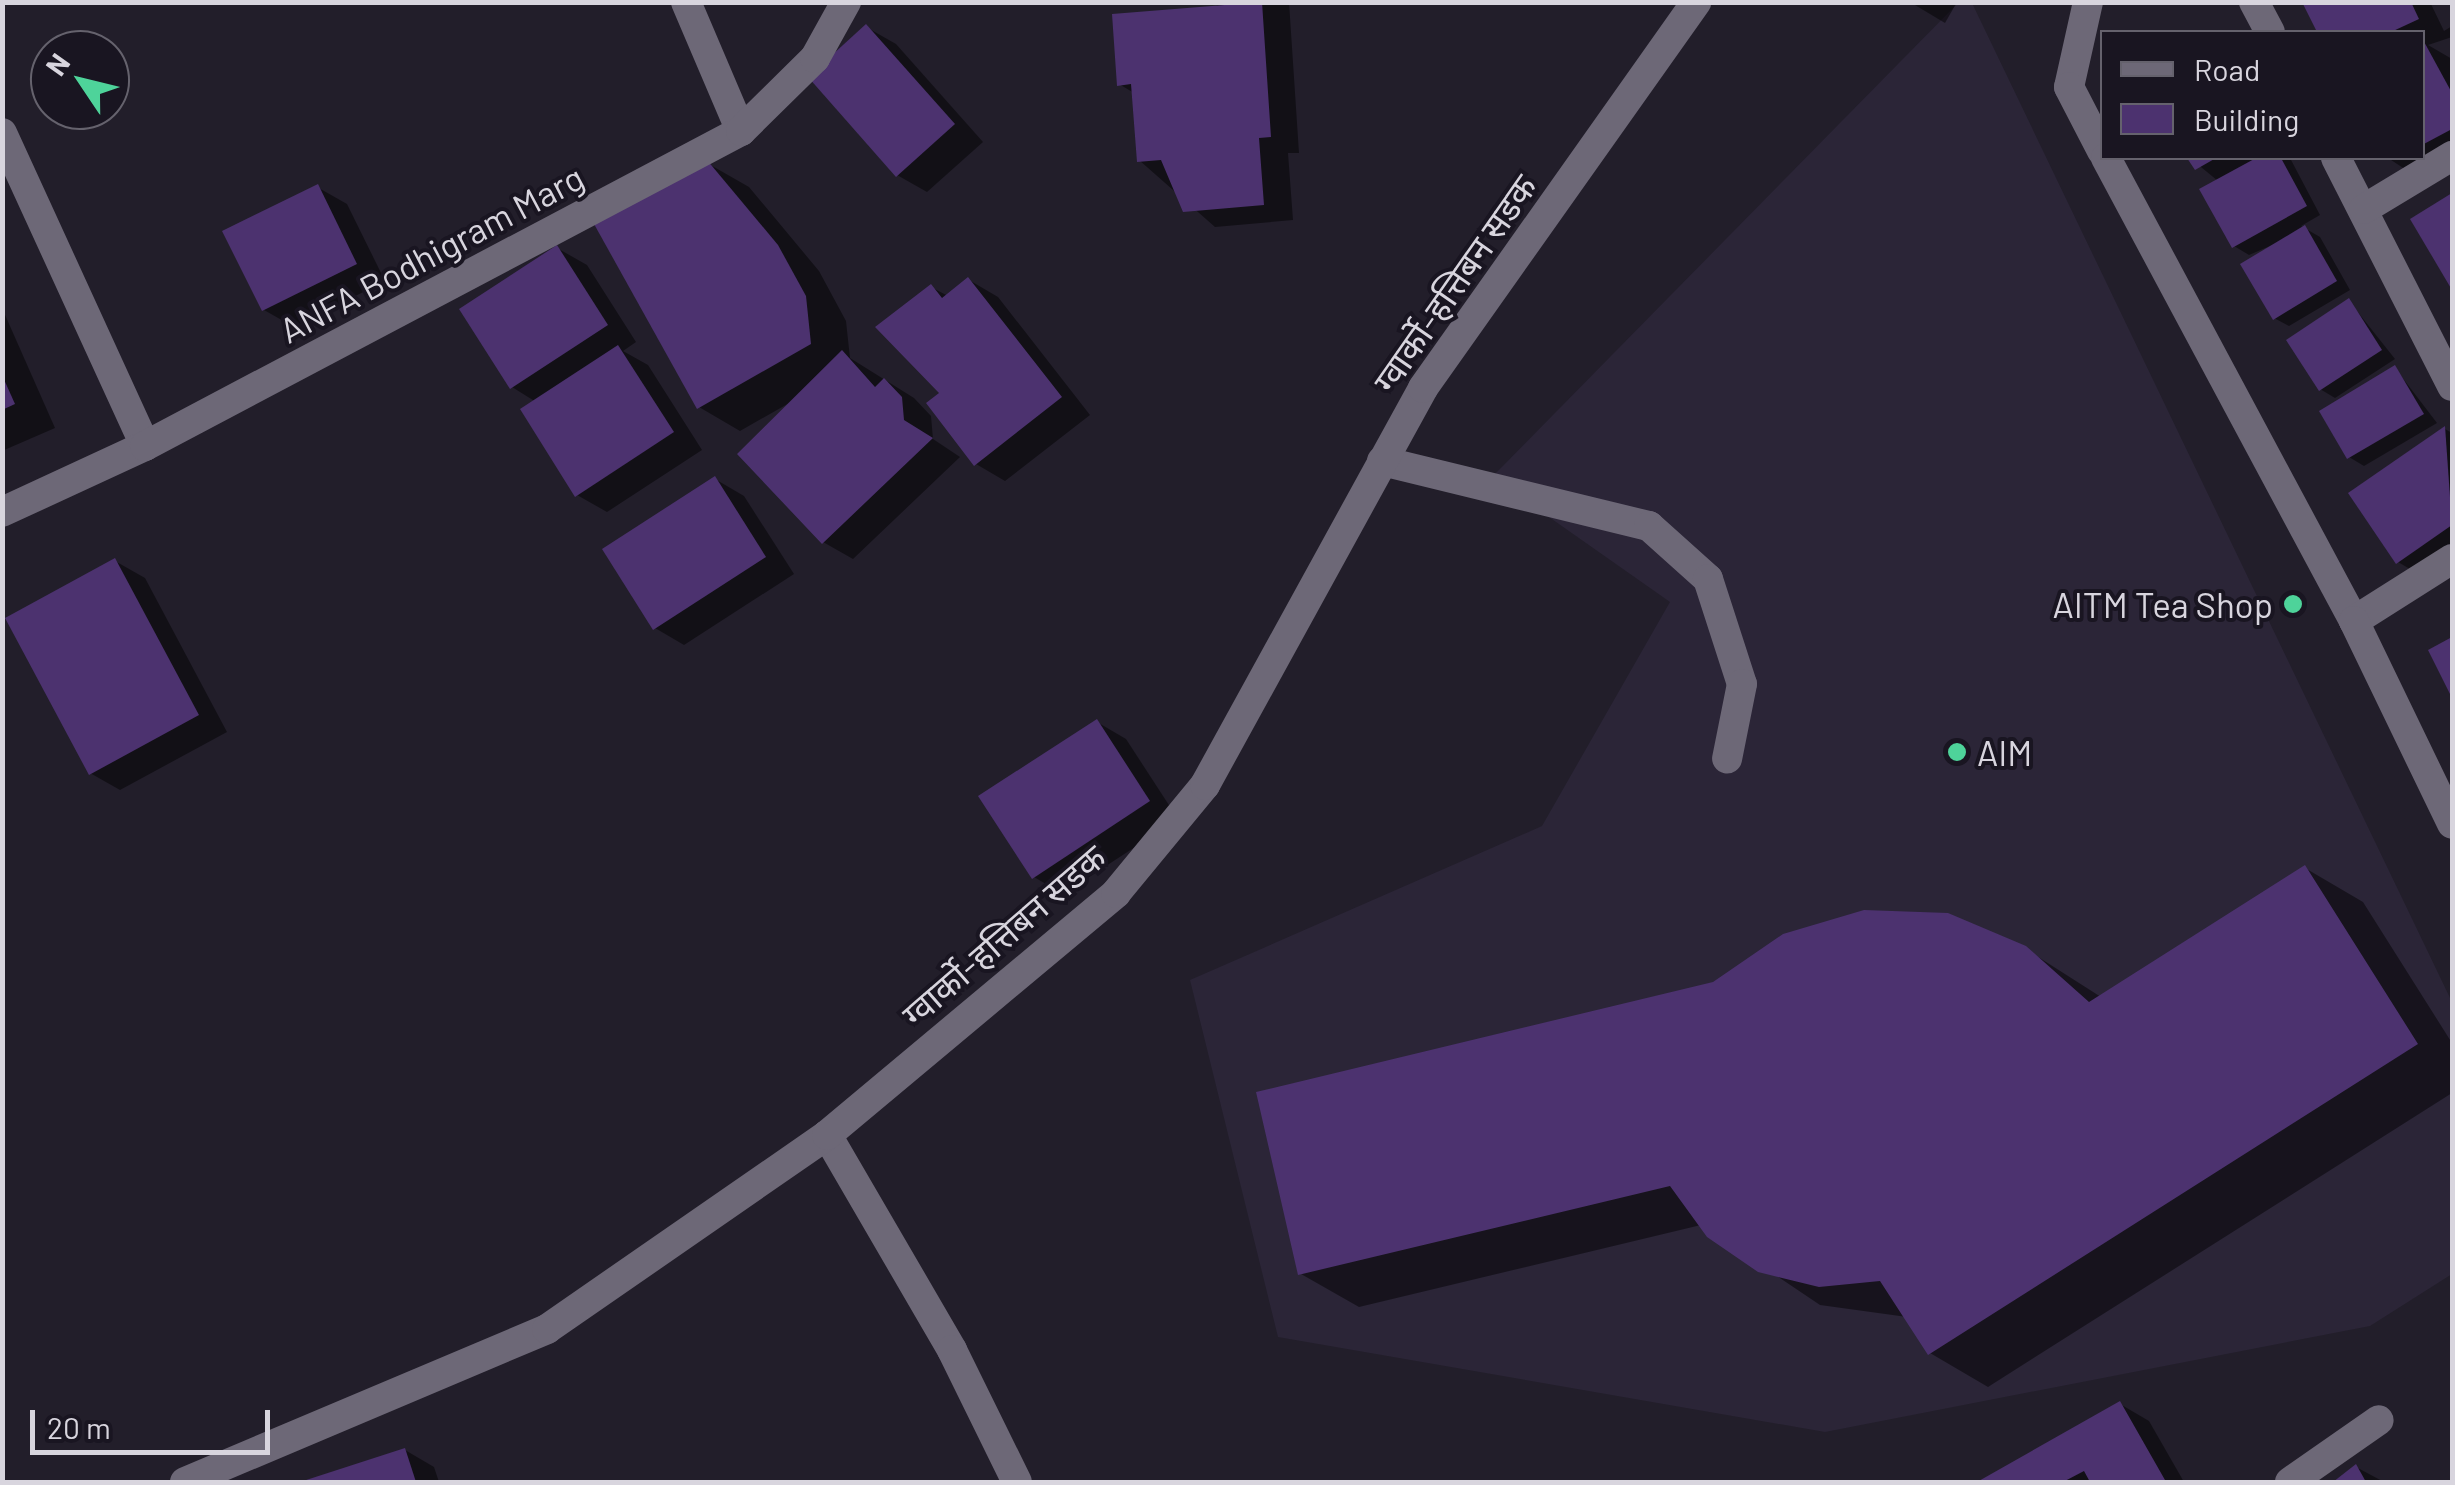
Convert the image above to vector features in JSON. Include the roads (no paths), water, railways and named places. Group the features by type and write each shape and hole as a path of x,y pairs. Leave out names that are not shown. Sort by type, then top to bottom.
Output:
{"street":[{"path":"686,2 741,130"},
{"name":"ANFA Bodhigram Marg","path":"2,512 145,446 741,130 815,58 846,2"},
{"name":"ग्वार्को-हत्तिबन सडक","path":"185,1482 547,1329 827,1135 1138,866 1205,785 1423,388 1696,2"},
{"path":"2088,2 2068,87 2100,147"},
{"path":"2254,2 2269,30"},
{"path":"2,133 145,446"},
{"path":"2364,208 2452,156"},
{"path":"2107,160 2354,621 2452,824"},
{"path":"2337,160 2452,386"},
{"path":"1382,461 1649,526 1708,579 1742,684 1727,758"},
{"path":"2354,621 2452,559"},
{"path":"827,1135 952,1350 1016,1482"},
{"path":"2290,1482 2379,1420"}],"place":[{"name":"AITM Tea Shop","path":"2293,604"},
{"name":"AIM","path":"1957,752"}]}
